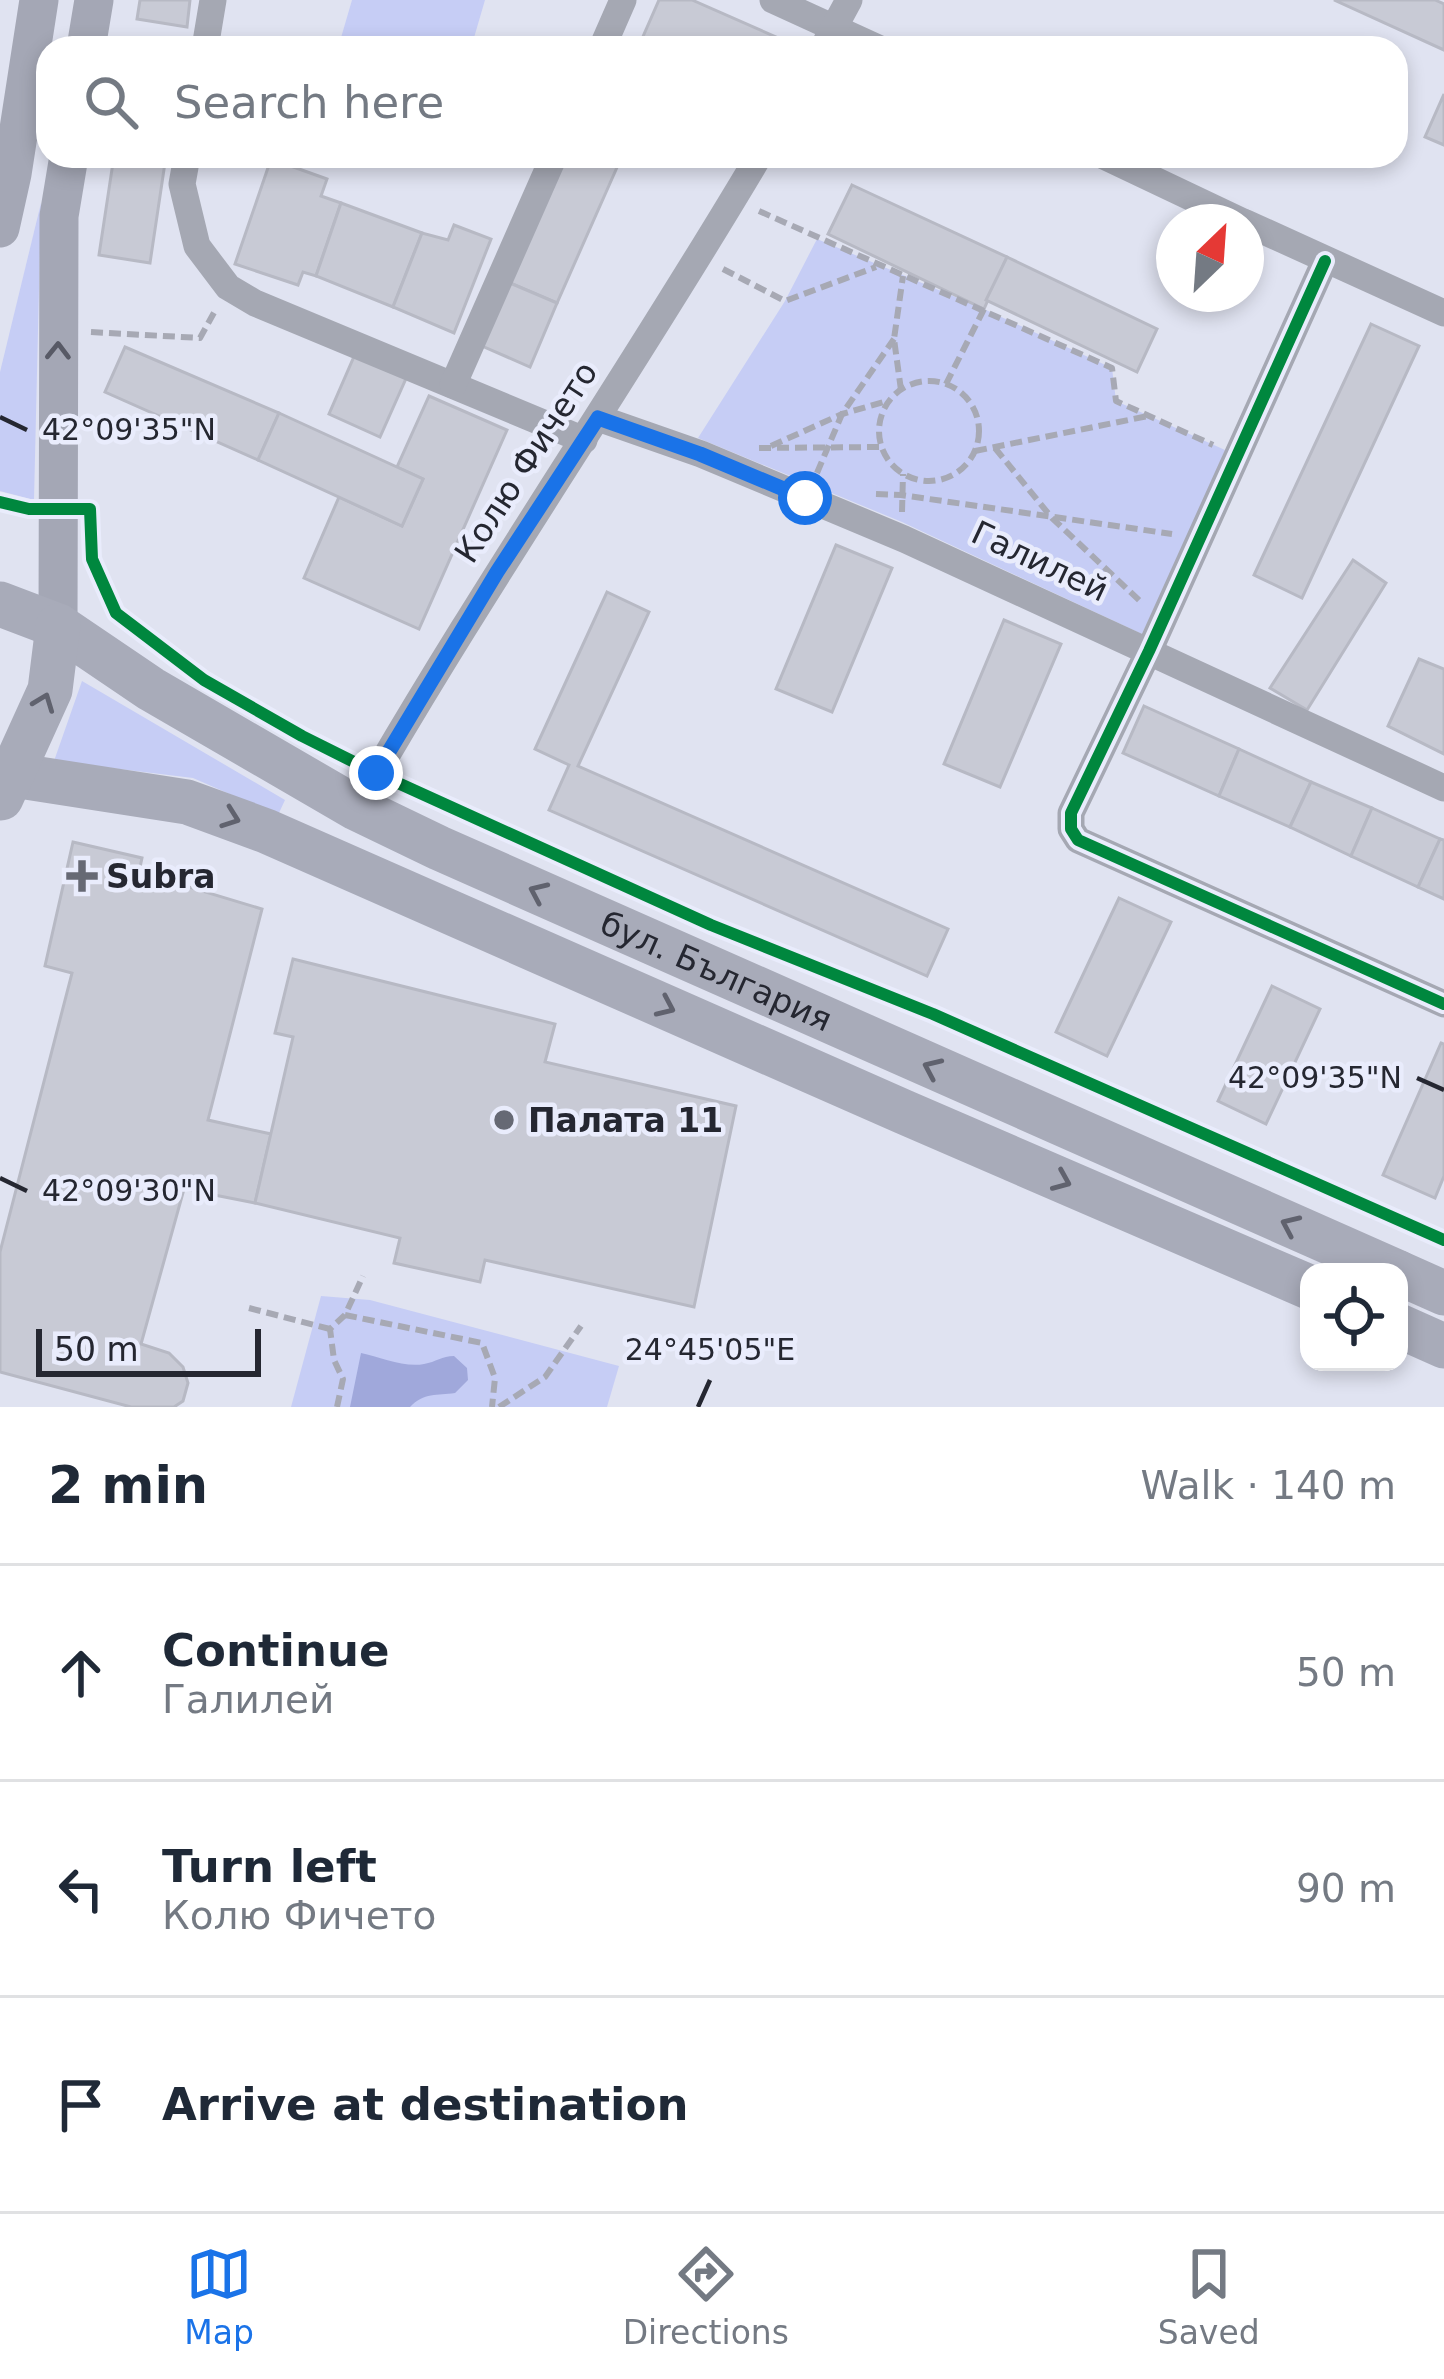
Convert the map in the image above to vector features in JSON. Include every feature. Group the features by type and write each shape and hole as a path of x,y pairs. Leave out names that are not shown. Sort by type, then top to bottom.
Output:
{"main road":[{"path":"0,228 39,0"},
{"path":"88,36 94,0"},
{"path":"67,168 59,216 58,626 50,690 4,782 187,802 266,831 1300,1283"},
{"name":"бул. България","path":"0,604 58,626 151,688 356,808 439,848 1378,1263"},
{"name":"бул. България","path":"1408,1277 1444,1293"},
{"path":"1408,1330 1444,1346"}],"street":[{"path":"207,36 213,0"},
{"path":"607,36 623,0"},
{"path":"773,0 826,36"},
{"path":"830,36 849,0"},
{"path":"185,168 182,184 196,246 228,287"},
{"path":"453,385 549,168"},
{"name":"Колю Фичето","path":"356,808 437,670 752,168"},
{"path":"1130,168 1205,204"},
{"path":"1264,232 1444,313"},
{"path":"1324,261 1071,813 1071,829 1078,840 1444,1004"},
{"name":"Галилей","path":"228,287 255,303 453,385 591,429 700,454 904,539 1444,788"}],"path":[{"path":"734,199 1112,368 1116,401 1237,454"},
{"path":"699,257 785,301 879,265"},
{"path":"901,390 894,339 903,276"},
{"path":"88,332 200,338 228,287"},
{"path":"946,384 984,309"},
{"path":"805,498 842,414 894,339"},
{"path":"915,383 946,384 971,404 980,435 966,465 952,476 919,481 890,463 882,447 881,416 889,401 915,383"},
{"path":"768,447 842,414 889,401"},
{"path":"975,451 1151,416"},
{"path":"748,449 882,447"},
{"path":"995,448 1052,518 1162,622"},
{"path":"878,494 1199,538"},
{"path":"330,1329 345,1315 363,1276"},
{"path":"249,1308 330,1329"},
{"path":"345,1315 482,1343 495,1378 495,1407"},
{"path":"495,1407 545,1377 581,1326"},
{"path":"330,1329 334,1360 343,1379 337,1407"}],"shaded area":[{"path":"352,0 485,0 474,36 342,36"},
{"path":"41,203 34,500 0,491 0,372"},
{"path":"817,239 1112,368 1116,401 1225,450 1142,634 902,522 698,438 785,301"},
{"path":"82,681 285,800 278,815 193,778 54,761"},
{"path":"321,1296 370,1300 619,1366 607,1407 291,1407"},
{"path":"361,1353 417,1365 454,1356 467,1368 468,1380 455,1393 426,1397 410,1407 350,1407"}],"building":[{"path":"140,0 190,0 187,27 137,19"},
{"path":"659,0 692,0 774,36 643,36"},
{"path":"1334,0 1435,0 1444,4 1444,50"},
{"path":"1444,94 1444,145 1425,137"},
{"path":"112,168 164,168 150,263 99,255"},
{"path":"268,168 296,168 327,179 321,196 341,203 316,276 303,272 298,285 235,264"},
{"path":"560,168 617,168 557,303 510,283"},
{"path":"852,185 1007,257 984,309 828,234"},
{"path":"341,203 422,233 393,307 316,276"},
{"path":"454,225 491,239 454,333 393,307 422,233 448,240"},
{"path":"1007,257 1157,329 1137,372 986,300"},
{"path":"510,283 557,303 530,367 482,346"},
{"path":"1371,324 1419,346 1302,598 1254,575"},
{"path":"125,347 279,413 258,460 105,392"},
{"path":"356,352 408,374 380,437 329,414"},
{"path":"429,396 507,430 419,629 304,578 339,497 402,526 423,479 397,467"},
{"path":"279,413 423,479 402,526 258,460"},
{"path":"836,545 892,568 832,712 776,689"},
{"path":"1353,560 1386,583 1307,710 1270,688"},
{"path":"607,592 649,612 578,766 948,929 927,976 549,810 569,765 535,749"},
{"path":"1004,620 1061,644 1000,787 944,764"},
{"path":"1419,659 1444,669 1444,754 1388,726"},
{"path":"1144,706 1239,749 1219,796 1123,753"},
{"path":"1239,749 1311,782 1290,827 1219,796"},
{"path":"1311,782 1372,808 1351,856 1290,827"},
{"path":"1372,808 1440,839 1418,887 1351,856"},
{"path":"1440,839 1444,840 1444,899 1418,887"},
{"path":"73,842 142,858 139,872 262,909 208,1120 271,1134 255,1203 184,1189 141,1344 169,1353 183,1367 188,1383 183,1401 174,1407 131,1407 0,1372 0,1252 72,973 45,966"},
{"path":"1119,898 1171,922 1107,1056 1056,1032"},
{"name":"Палата 11","path":"293,959 555,1024 545,1062 736,1106 694,1307 485,1260 480,1282 394,1263 400,1238 255,1203 293,1037 275,1033"},
{"path":"1272,986 1320,1009 1266,1124 1218,1101"},
{"path":"1441,1043 1444,1176 1435,1198 1383,1175"}],"cycle path":[{"path":"1325,261 1071,813 1071,829 1078,840 1444,1004"},
{"path":"0,502 29,509 90,509 92,559 116,613 204,680 302,736 711,925 933,1014 1444,1240"}],"place":[{"name":"Subra","path":"82,876"},
{"name":"Палата 11","path":"504,1120"}],"route":[{"path":"376,773 497,572 598,418 805,498"}]}
